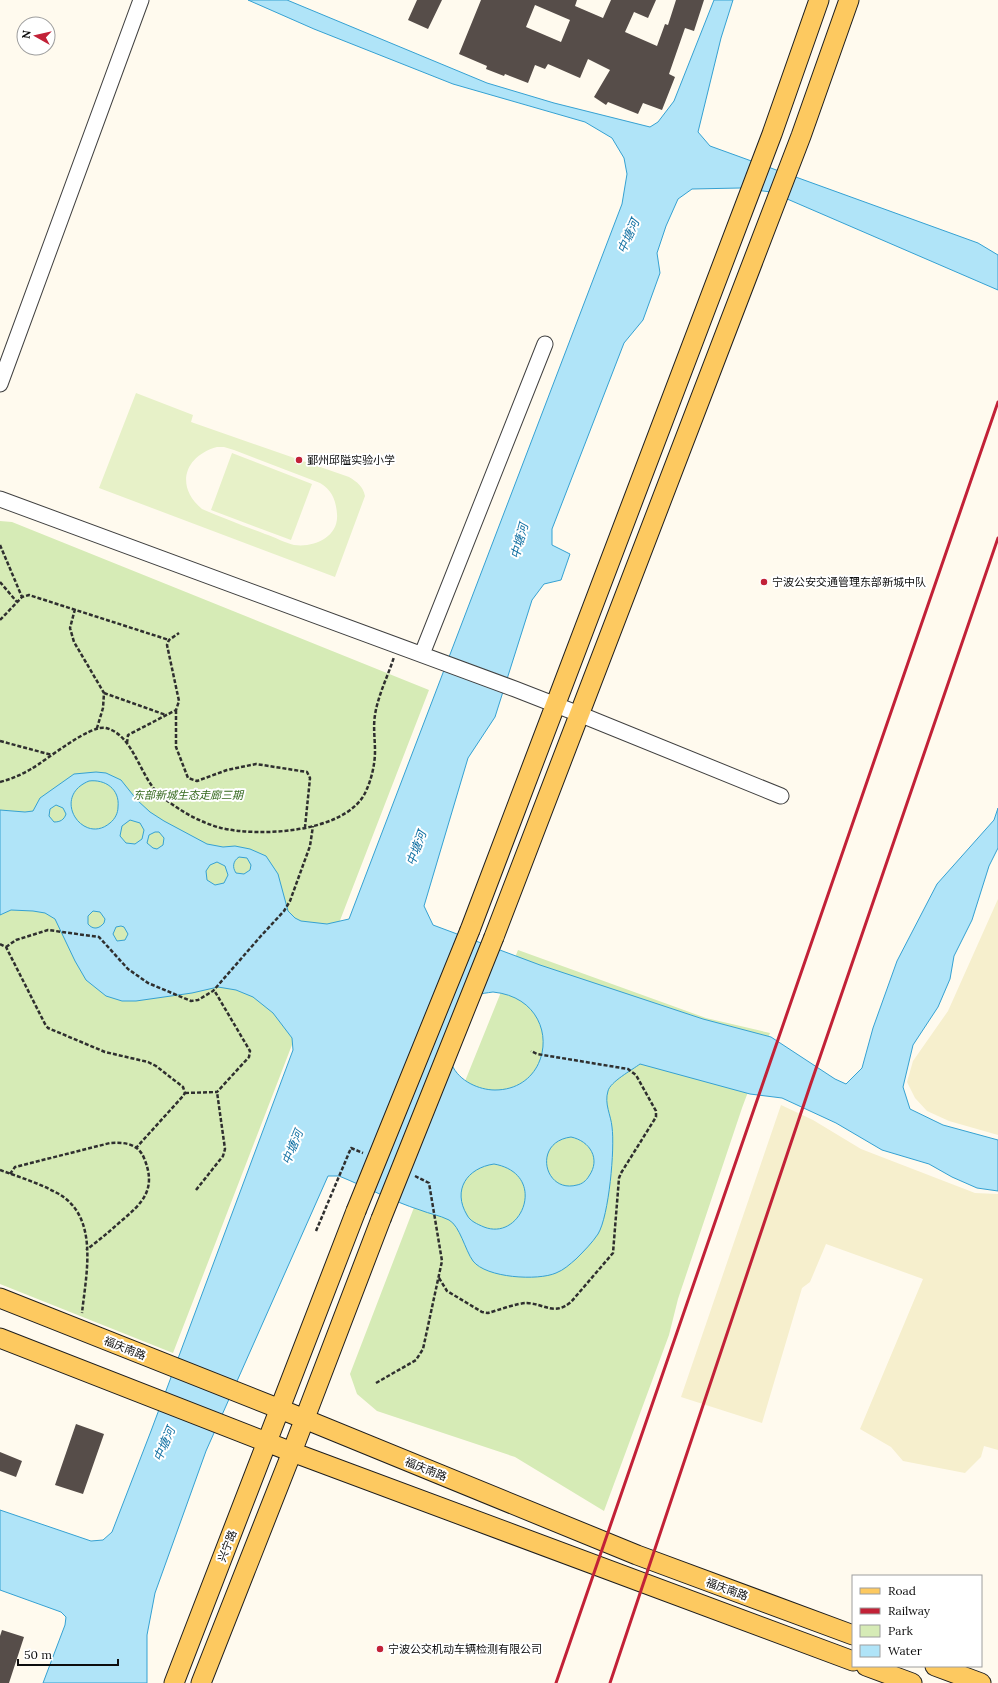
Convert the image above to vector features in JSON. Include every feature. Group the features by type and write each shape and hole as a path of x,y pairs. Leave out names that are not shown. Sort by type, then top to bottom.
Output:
{"main road":[{"name":"兴宁路","path":"174,1683 356,1211 470,930 772,134 819,0"},
{"path":"201,1683 305,1419 381,1219 494,937 580,714 800,136 849,0"},
{"name":"福庆南路","path":"0,1298 305,1419 637,1555 852,1636"},
{"path":"0,1338 267,1443 852,1661"},
{"path":"869,1667 912,1683"},
{"path":"938,1667 981,1683"}],"street":[{"path":"0,384 141,0"},
{"path":"425,655 545,344"},
{"path":"0,499 515,689 781,796"}],"path":[{"path":"0,545 22,597"},
{"path":"0,582 17,602"},
{"path":"0,620 22,597 29,595 169,640"},
{"path":"75,609 70,628 74,642 104,693 97,728"},
{"path":"179,633 169,640 167,645 179,701 176,710 176,747 188,778 197,781 227,770 256,764 307,772 310,778 305,827"},
{"path":"0,782 11,779 30,770 82,735 97,728 106,728 116,732 127,743 159,794 194,818 221,828 262,832 313,826 334,820 358,804 369,782 374,760 375,714 398,645"},
{"path":"104,693 166,715"},
{"path":"127,743 128,735 176,710"},
{"path":"0,741 53,755"},
{"path":"6,947 16,940 48,930 99,937 128,969 148,983 191,1001 198,1000 214,990 284,911 290,901 310,846 313,826"},
{"path":"0,944 6,947 48,1028 105,1052 148,1062 156,1066 183,1087 185,1092"},
{"path":"185,1092 217,1092 249,1057 250,1051 214,990"},
{"path":"439,1278 447,1291 482,1312 488,1313 527,1303 554,1310 565,1307 571,1302 613,1253 621,1173 656,1117 656,1111 633,1072 628,1069 537,1054 531,1051"},
{"path":"136,1148 185,1092"},
{"path":"196,1190 223,1156 225,1149 217,1092"},
{"path":"10,1174 15,1167 110,1143 121,1142 132,1145 136,1148 143,1155 149,1168 150,1182 146,1195 138,1207 86,1250"},
{"path":"0,1170 57,1193 70,1202 79,1212 86,1232 87,1269 80,1330"},
{"path":"316,1231 335,1187"},
{"path":"376,1383 416,1360 423,1349 442,1261 435,1219"}],"shaded area":[{"path":"998,899 998,1135 949,1121 927,1111 915,1098 907,1082 913,1061 948,1011"},
{"path":"781,1105 813,1120 861,1149 975,1193 998,1194 998,1450 984,1446 981,1457 965,1473 903,1461 891,1447 860,1429 923,1279 826,1244 810,1282 802,1288 762,1423 681,1397"}],"green space":[{"path":"136,393 193,415 191,422 349,477 359,485 365,496 335,577 99,488","holes":["217,447 224,447 320,483 328,489 333,496 337,514 337,522 330,535 317,543 309,545 294,545 202,509 188,491 186,482 187,473 197,457 206,451"]},
{"path":"232,453 312,484 291,540 211,510"},
{"name":"东部新城生态走廊三期","path":"0,521 12,522 429,690 173,1353 0,1284"},
{"path":"518,950 706,1018 770,1033 742,1108 678,1299 669,1335 604,1511 515,1457 377,1411 357,1394 350,1374 413,1210"}],"water":[{"name":"中塘河","path":"248,0 287,0 487,83 554,103 650,127 658,122 674,101 714,0 733,0 721,38 698,132 710,146 978,243 998,255 998,290 771,192 740,188 692,189 678,199 666,226 657,253 660,273 643,320 624,343 552,529 552,545 570,554 561,580 544,584 532,600 495,717 468,758 424,906 433,925 540,965 703,1019 771,1037 835,1079 846,1084 862,1068 873,1028 897,961 937,884 994,820 998,808 998,848 989,866 972,920 954,956 950,979 938,1007 913,1045 903,1087 910,1109 943,1125 998,1140 998,1191 977,1188 952,1177 929,1164 882,1150 836,1123 782,1098 750,1094 640,1064 617,1080 608,1091 607,1105 612,1127 613,1150 608,1198 602,1225 598,1234 585,1250 567,1267 556,1273 537,1277 525,1277 489,1271 480,1267 473,1261 456,1227 449,1220 399,1202 339,1176 328,1176 206,1451 155,1593 147,1635 147,1683 43,1683 65,1625 66,1617 61,1612 0,1590 0,1510 91,1541 103,1540 112,1532 293,1050 292,1038 273,1013 253,997 236,990 218,987 192,993 136,1001 122,1001 106,996 86,980 55,919 45,913 33,911 11,910 0,915 0,810 25,812 33,811 40,798 74,774 96,772 106,773 121,780 137,800 150,812 207,844 223,847 235,846 250,849 266,856 278,874 288,911 295,918 301,921 327,924 349,919 622,204 627,174 624,158 612,138 585,122 453,84 314,29","holes":["89,781 101,782 110,786 117,795 117,814 110,823 100,828 90,828 81,824 75,817 71,807 72,798 78,788","56,805 63,808 66,814 63,819 56,822 54,822 49,816 50,809","130,820 140,823 144,830 142,839 135,844 126,843 120,836 122,826","159,832 164,838 163,845 157,849 153,848 147,843 149,835","239,857 247,858 251,865 250,870 244,874 236,873 234,869 234,862","217,862 225,866 228,875 224,883 215,885 207,880 206,871 210,865","93,911 100,912 105,919 104,923 100,927 92,927 88,924 88,916","121,926 124,927 128,934 125,940 117,941 113,934 116,927","493,992 516,998 531,1010 540,1026 543,1044 540,1061 530,1076 515,1086 489,1090 470,1084 459,1076 451,1063 446,1038 449,1025 456,1013 466,1002 482,994","571,1137 584,1142 592,1152 594,1163 589,1176 584,1182 577,1185 566,1186 557,1182 550,1175 547,1166 547,1157 551,1148 559,1141","494,1164 511,1170 521,1180 525,1192 524,1205 518,1216 509,1225 498,1229 484,1227 472,1221 468,1217 461,1197 462,1189 470,1175 484,1166"]}],"building":[{"path":"417,0 442,0 428,29 408,20"},
{"path":"481,0 577,0 575,6 603,18 611,0 656,0 648,18 634,12 625,32 657,46 665,24 668,25 676,0 704,0 694,31 685,28 669,74 675,77 662,110 643,103 638,114 608,102 606,105 594,97 610,70 588,59 580,78 548,64 545,69 535,65 528,83 505,74 504,76 486,69 487,66 459,54","holes":["535,5 570,20 561,42 526,27"]},
{"path":"76,1424 104,1434 83,1494 55,1485"},
{"path":"0,1452 22,1461 16,1477 0,1471"},
{"path":"2,1630 24,1637 9,1683 0,1683 0,1636"}],"railway":[{"path":"556,1683 998,402"},
{"path":"610,1683 810,1086 998,538"}],"place":[{"name":"鄞州邱隘实验小学","path":"299,460"},
{"name":"宁波公安交通管理东部新城中队","path":"764,582"},
{"name":"宁波公交机动车辆检测有限公司","path":"380,1649"}]}
